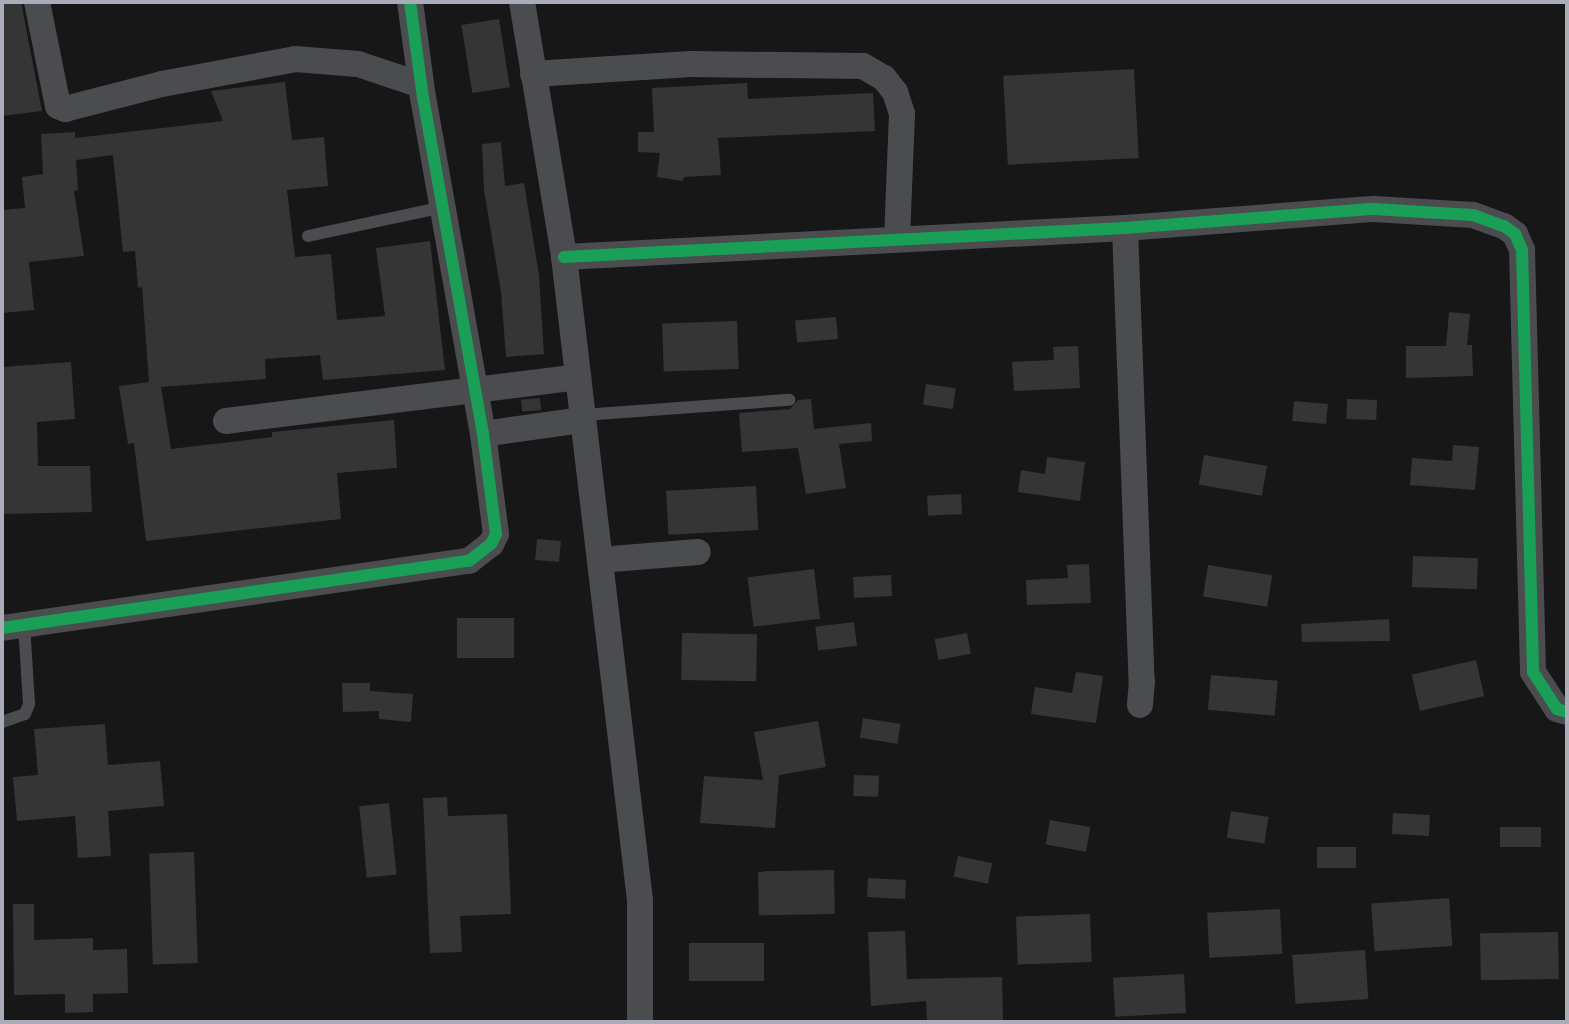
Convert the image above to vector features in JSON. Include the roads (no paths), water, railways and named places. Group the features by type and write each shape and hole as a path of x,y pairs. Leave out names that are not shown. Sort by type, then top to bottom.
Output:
{"street":[{"path":"37,2 58,106 65,109 162,84 295,59 358,64 421,85"},
{"path":"13,626 469,561 491,544 496,534 483,434 421,85 410,2"},
{"path":"522,2 564,257 640,900 640,1022"},
{"path":"533,74 691,64 863,66 884,78 895,92 902,114 897,239"},
{"path":"564,257 1125,228 1374,209 1473,215 1515,234 1522,250 1527,334 1533,672 1557,709 1567,712"},
{"path":"1125,228 1142,681 1140,705"},
{"path":"226,421 578,377"},
{"path":"483,434 583,418"},
{"path":"600,560 698,552"}],"lane":[{"path":"308,236 443,207"},
{"path":"583,418 789,400"},
{"path":"2,722 25,714 29,704 13,626"}]}
